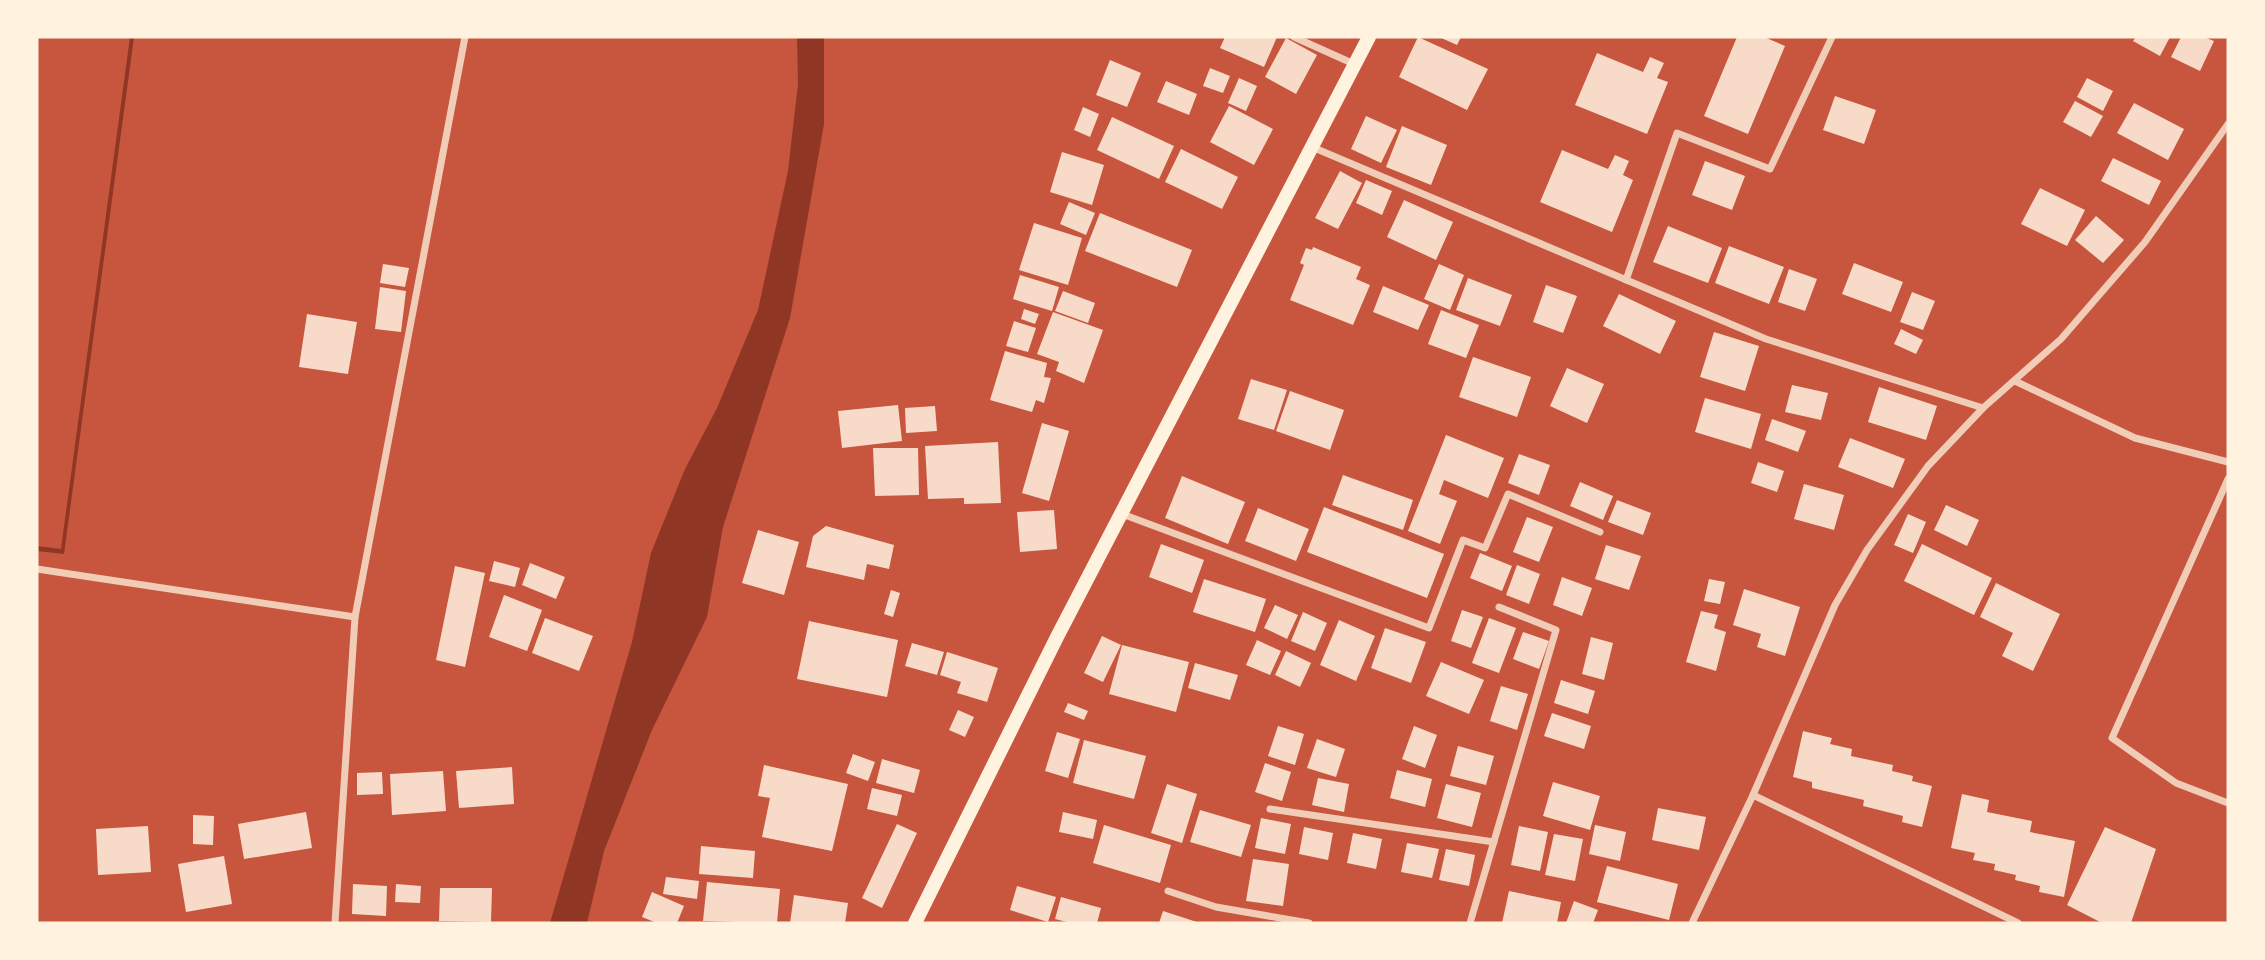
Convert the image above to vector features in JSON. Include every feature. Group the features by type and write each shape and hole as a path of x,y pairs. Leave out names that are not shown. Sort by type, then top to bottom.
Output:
{"main road":[{"path":"915,923 994,762 1368,37"}],"street":[{"path":"335,923 355,617 465,37"},
{"path":"1294,37 1354,64"},
{"path":"1626,280 1677,133 1770,169 1832,37"},
{"path":"1692,923 1753,795 1835,605 1867,550 1928,466 1983,408 2061,339 2145,242 2228,124"},
{"path":"1312,146 1766,339 1983,408"},
{"path":"2015,381 2135,438 2228,462"},
{"path":"2228,478 2112,738 2176,783 2228,803"},
{"path":"1121,514 1429,628 1463,540 1485,548 1508,494 1600,532"},
{"path":"37,569 355,617"},
{"path":"1470,923 1556,630 1499,607"},
{"path":"1753,795 2018,923"},
{"path":"1270,809 1494,842"},
{"path":"1168,891 1216,907 1309,923"}],"shaded area":[{"path":"130,37 134,37 64,554 37,551 37,546 61,549"},
{"path":"797,37 824,37 824,124 790,318 723,527 707,617 652,730 604,851 587,923 550,923 632,642 651,553 685,469 717,408 758,310 788,171 798,84"}],"building":[{"path":"1225,37 1277,37 1264,67 1220,48"},
{"path":"1418,37 1488,69 1467,110 1399,77"},
{"path":"1439,37 1461,37 1457,45"},
{"path":"1737,37 1764,37 1785,46 1748,134 1704,116"},
{"path":"2136,37 2170,37 2160,56 2133,41"},
{"path":"2181,37 2204,37 2214,41 2200,71 2171,57"},
{"path":"1286,38 1317,55 1296,94 1265,77"},
{"path":"1597,53 1643,72 1650,57 1664,63 1657,78 1668,82 1647,134 1575,105"},
{"path":"1110,60 1141,73 1127,107 1096,95"},
{"path":"1210,68 1230,76 1223,93 1203,86"},
{"path":"1239,78 1257,86 1246,111 1228,103"},
{"path":"2087,78 2113,91 2103,111 2077,97"},
{"path":"1166,81 1197,94 1189,115 1157,102"},
{"path":"1835,96 1876,110 1864,144 1823,130"},
{"path":"2075,101 2103,116 2091,137 2063,122"},
{"path":"2134,103 2184,129 2168,160 2117,133"},
{"path":"1229,106 1273,129 1254,165 1210,142"},
{"path":"1083,107 1099,114 1090,137 1074,130"},
{"path":"1366,116 1397,130 1381,163 1351,149"},
{"path":"1112,117 1174,146 1159,179 1097,150"},
{"path":"1402,126 1447,145 1431,185 1386,167"},
{"path":"1181,149 1238,177 1222,209 1165,182"},
{"path":"1562,150 1608,169 1615,155 1629,161 1623,175 1633,180 1612,232 1540,202"},
{"path":"1062,152 1104,165 1092,205 1050,192"},
{"path":"2113,158 2161,181 2149,205 2101,181"},
{"path":"1705,161 1745,176 1732,210 1692,195"},
{"path":"1340,171 1362,183 1338,229 1315,218"},
{"path":"1366,180 1392,191 1382,215 1356,203"},
{"path":"2040,188 2085,210 2067,246 2021,224"},
{"path":"1404,200 1453,222 1436,260 1387,237"},
{"path":"1069,202 1095,213 1086,235 1060,224"},
{"path":"1100,213 1192,250 1177,287 1085,251"},
{"path":"2096,216 2124,240 2103,263 2075,240"},
{"path":"1034,223 1082,238 1068,285 1019,270"},
{"path":"1668,226 1722,248 1708,283 1653,262"},
{"path":"1729,246 1784,267 1769,304 1715,283"},
{"path":"1313,247 1361,267 1356,279 1370,285 1353,325 1290,300 1304,265 1300,263 1306,248 1312,250"},
{"path":"1854,263 1903,282 1891,312 1842,294"},
{"path":"383,264 409,268 405,287 380,283"},
{"path":"1439,264 1464,275 1450,310 1424,299"},
{"path":"1789,269 1817,279 1805,311 1778,302"},
{"path":"1020,275 1059,287 1052,311 1013,299"},
{"path":"1468,278 1512,295 1500,326 1456,310"},
{"path":"1546,285 1577,296 1563,333 1533,322"},
{"path":"1383,286 1429,305 1418,330 1373,312"},
{"path":"380,287 406,291 401,332 375,329"},
{"path":"1063,291 1095,303 1088,323 1055,311"},
{"path":"1912,292 1935,301 1923,330 1900,322"},
{"path":"1619,294 1676,321 1660,354 1603,326"},
{"path":"1024,309 1039,314 1035,324 1021,319"},
{"path":"1441,310 1479,325 1466,358 1428,344"},
{"path":"1053,312 1103,330 1084,383 1056,371 1059,362 1037,354"},
{"path":"307,314 357,322 348,374 299,367"},
{"path":"1014,321 1036,328 1028,352 1006,346"},
{"path":"1901,329 1923,340 1916,354 1894,344"},
{"path":"1714,332 1759,346 1745,391 1700,377"},
{"path":"1005,351 1047,363 1044,377 1051,378 1044,403 1036,400 1032,412 990,400"},
{"path":"1473,357 1531,377 1517,417 1459,397"},
{"path":"1567,368 1604,384 1587,423 1550,406"},
{"path":"1251,379 1287,390 1274,430 1238,419"},
{"path":"1792,385 1828,393 1821,420 1785,412"},
{"path":"1879,387 1937,406 1926,440 1868,422"},
{"path":"1290,391 1344,410 1330,450 1276,431"},
{"path":"1705,398 1761,414 1751,449 1695,432"},
{"path":"898,405 902,441 842,448 838,411"},
{"path":"935,406 937,431 906,433 905,408"},
{"path":"1772,419 1806,431 1798,452 1765,440"},
{"path":"1042,423 1069,431 1049,501 1022,493"},
{"path":"1446,435 1504,458 1488,498 1444,480 1439,494 1457,501 1440,544 1408,531"},
{"path":"1850,438 1905,459 1893,488 1838,467"},
{"path":"998,442 1001,503 964,504 964,498 928,499 925,446"},
{"path":"873,448 918,448 919,495 875,496"},
{"path":"1519,454 1550,465 1539,495 1508,483"},
{"path":"1758,462 1784,471 1777,492 1751,483"},
{"path":"1343,475 1413,500 1403,530 1332,505"},
{"path":"1182,476 1245,502 1228,544 1165,518"},
{"path":"1580,482 1613,496 1603,520 1570,506"},
{"path":"1804,484 1844,495 1834,530 1794,519"},
{"path":"1617,500 1651,513 1643,535 1608,522"},
{"path":"1946,505 1979,520 1967,546 1934,530"},
{"path":"1324,507 1444,554 1427,598 1307,552"},
{"path":"1258,508 1309,529 1296,561 1245,541"},
{"path":"1054,510 1057,549 1020,552 1017,512"},
{"path":"1908,514 1926,522 1913,553 1894,545"},
{"path":"1527,517 1553,527 1539,562 1513,552"},
{"path":"826,526 894,545 889,569 867,564 864,580 806,567 813,536"},
{"path":"758,530 799,542 784,595 742,583"},
{"path":"1161,544 1204,560 1192,593 1149,577"},
{"path":"1922,544 1992,578 1974,615 1904,581"},
{"path":"1606,545 1641,556 1629,590 1595,579"},
{"path":"1480,553 1512,566 1502,591 1470,578"},
{"path":"494,561 520,568 515,587 489,581"},
{"path":"530,563 565,577 556,599 522,585"},
{"path":"1517,565 1540,574 1529,604 1506,595"},
{"path":"455,566 485,573 465,667 436,660"},
{"path":"1562,577 1592,588 1582,616 1553,605"},
{"path":"1204,579 1266,599 1255,632 1193,612"},
{"path":"1709,579 1725,582 1720,604 1704,601"},
{"path":"1996,583 2060,614 2033,671 2002,656 2013,633 1980,617"},
{"path":"1744,589 1800,607 1785,656 1757,647 1761,634 1733,625"},
{"path":"891,590 900,593 893,617 884,614"},
{"path":"504,595 542,610 527,651 489,637"},
{"path":"1275,605 1298,615 1287,639 1264,628"},
{"path":"1462,610 1483,617 1471,648 1451,641"},
{"path":"1701,611 1718,615 1714,628 1726,632 1716,671 1686,662"},
{"path":"1303,612 1327,623 1315,651 1291,641"},
{"path":"545,618 593,636 579,671 532,653"},
{"path":"1489,618 1516,628 1499,673 1472,663"},
{"path":"1339,620 1375,636 1356,681 1320,665"},
{"path":"809,621 898,640 887,697 797,679"},
{"path":"1385,628 1426,642 1411,683 1371,668"},
{"path":"1523,632 1549,641 1539,669 1513,659"},
{"path":"1102,636 1121,645 1103,682 1084,673"},
{"path":"1591,637 1613,643 1604,680 1582,674"},
{"path":"1257,640 1281,651 1270,675 1246,665"},
{"path":"912,643 944,652 937,675 905,666"},
{"path":"1122,645 1189,662 1176,712 1109,694"},
{"path":"1286,651 1311,663 1300,687 1275,675"},
{"path":"947,652 998,668 987,702 957,693 961,682 940,675"},
{"path":"1441,662 1484,680 1469,714 1426,696"},
{"path":"1195,663 1238,675 1230,700 1188,688"},
{"path":"1561,680 1595,691 1588,714 1554,703"},
{"path":"1501,686 1528,694 1517,730 1490,721"},
{"path":"1068,703 1088,711 1084,720 1064,712"},
{"path":"958,710 974,717 965,737 949,730"},
{"path":"1552,713 1591,726 1584,749 1544,736"},
{"path":"1278,726 1304,734 1295,765 1268,756"},
{"path":"1414,726 1437,735 1425,768 1402,759"},
{"path":"1803,731 1832,738 1830,744 1852,749 1851,756 1893,765 1892,771 1913,776 1912,781 1932,786 1922,827 1902,822 1903,816 1863,806 1864,800 1812,788 1812,782 1793,777"},
{"path":"1057,732 1080,739 1068,778 1045,771"},
{"path":"1317,739 1345,749 1336,777 1307,768"},
{"path":"1084,740 1146,756 1134,799 1073,783"},
{"path":"1458,746 1494,756 1486,785 1450,776"},
{"path":"853,754 875,762 868,781 846,773"},
{"path":"882,759 920,770 914,793 876,783"},
{"path":"1265,763 1291,772 1282,801 1255,792"},
{"path":"764,765 848,784 832,851 762,837 770,798 758,796"},
{"path":"512,767 514,804 459,808 456,771"},
{"path":"1397,770 1432,779 1425,807 1390,798"},
{"path":"443,771 446,811 392,815 390,774"},
{"path":"382,772 383,794 357,795 357,773"},
{"path":"1318,778 1349,784 1344,812 1312,805"},
{"path":"1553,782 1600,796 1590,830 1543,816"},
{"path":"1167,784 1197,794 1182,843 1151,833"},
{"path":"1446,784 1481,793 1472,827 1437,818"},
{"path":"872,788 902,795 897,816 867,809"},
{"path":"1962,794 1989,800 1987,812 2032,821 2030,832 2075,841 2064,897 2039,892 2040,886 2015,880 2016,875 1994,870 1995,864 1973,860 1975,853 1951,848"},
{"path":"1658,808 1706,817 1699,850 1652,840"},
{"path":"1200,810 1251,825 1241,857 1190,842"},
{"path":"306,812 312,848 244,859 238,824"},
{"path":"1063,812 1097,820 1093,839 1059,832"},
{"path":"193,815 214,816 213,845 193,844"},
{"path":"1261,818 1291,824 1285,854 1255,848"},
{"path":"897,824 917,833 882,908 862,898"},
{"path":"1104,825 1171,845 1160,883 1093,863"},
{"path":"1595,825 1626,832 1620,861 1589,854"},
{"path":"148,826 151,872 98,875 96,829"},
{"path":"1519,826 1548,832 1540,871 1511,865"},
{"path":"1304,827 1333,833 1328,860 1299,854"},
{"path":"2105,827 2156,849 2131,923 2102,923 2067,905"},
{"path":"1353,833 1382,839 1376,869 1347,863"},
{"path":"1554,834 1583,839 1575,881 1545,875"},
{"path":"1407,843 1439,849 1432,878 1401,872"},
{"path":"701,846 755,851 753,878 699,874"},
{"path":"1446,849 1475,855 1469,886 1439,880"},
{"path":"224,856 232,904 186,912 178,864"},
{"path":"1253,859 1289,864 1283,906 1246,901"},
{"path":"1607,866 1678,884 1669,920 1597,902"},
{"path":"666,877 699,881 697,899 663,894"},
{"path":"707,882 780,889 777,923 703,921"},
{"path":"353,884 387,886 386,916 352,914"},
{"path":"396,884 421,886 420,903 395,902"},
{"path":"1017,886 1056,897 1048,922 1010,910"},
{"path":"440,888 492,888 491,922 439,921"},
{"path":"1509,891 1561,902 1557,923 1502,923"},
{"path":"652,892 684,906 677,923 657,923 642,917"},
{"path":"794,895 848,903 845,923 790,923"},
{"path":"1061,897 1101,908 1097,923 1071,923 1055,919"},
{"path":"1574,901 1598,910 1593,923 1566,923"},
{"path":"1163,911 1200,923 1159,923"}]}
